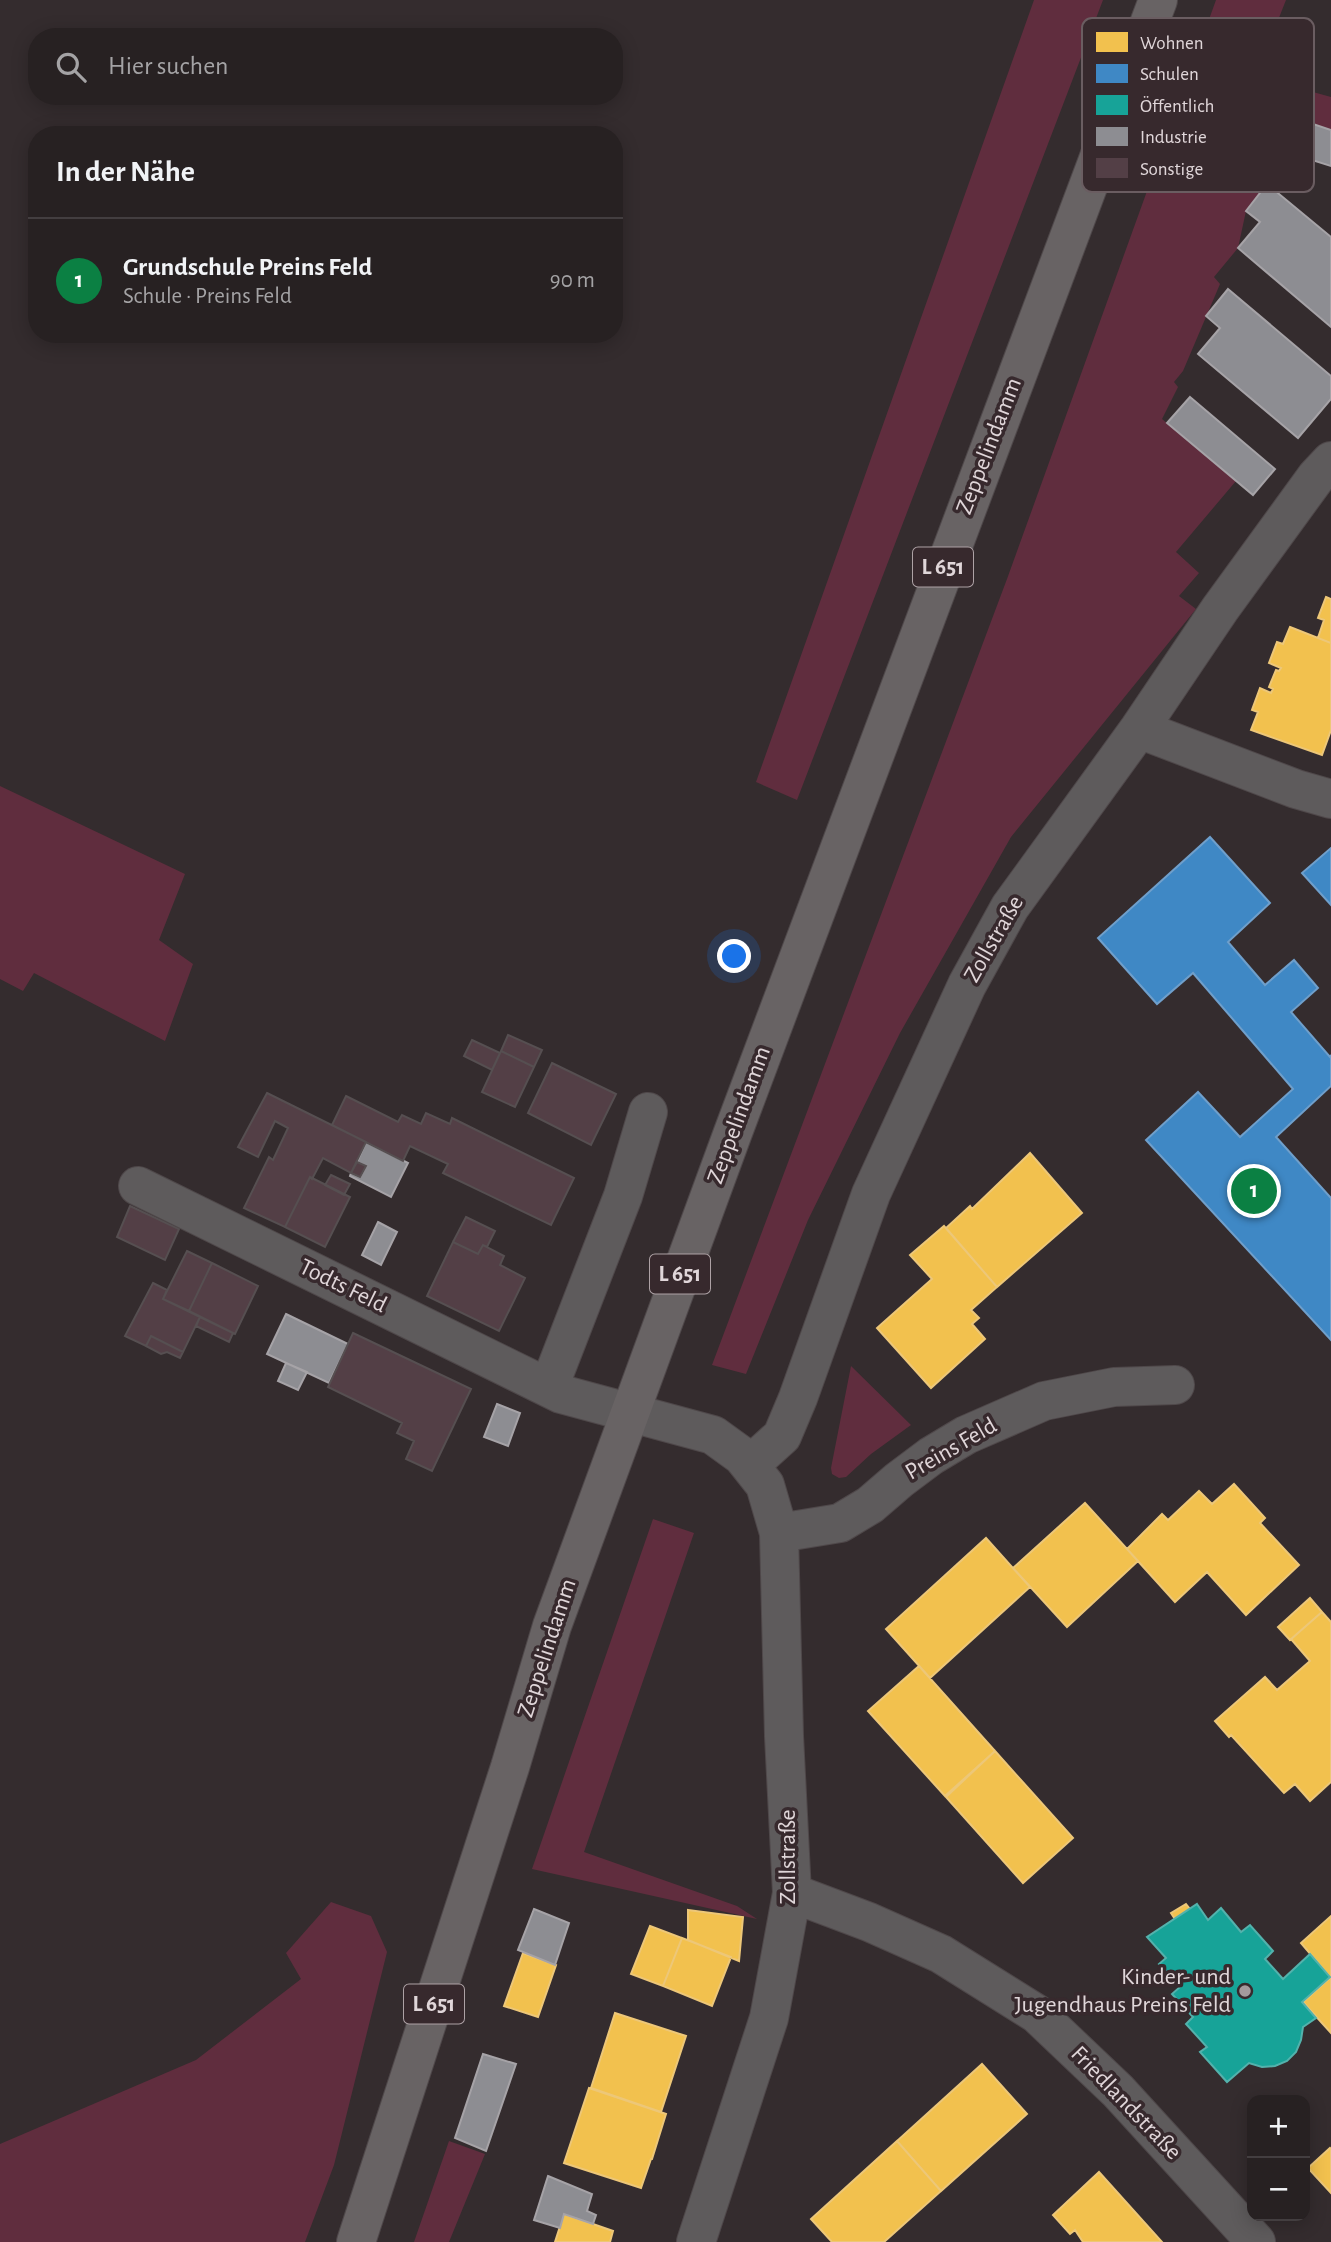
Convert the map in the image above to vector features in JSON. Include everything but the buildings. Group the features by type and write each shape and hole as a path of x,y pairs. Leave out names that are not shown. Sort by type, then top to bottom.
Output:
{"main road":[{"name":"Zeppelindamm","path":"1151,18 1158,0"},
{"name":"Zeppelindamm","path":"356,2242 510,1767 552,1626 629,1412 1085,192"}],"street":[{"name":"Zollstraße","path":"750,1465 782,1436 871,1194 967,985 1010,907 1139,729 1220,608 1331,461"},
{"path":"1139,729 1296,789 1331,799"},
{"path":"548,1387 623,1196 648,1112"},
{"name":"Todts Feld","path":"138,1186 561,1394 629,1412"},
{"name":"Preins Feld","path":"779,1533 841,1523 870,1505 931,1456 966,1435 1044,1401 1114,1387 1175,1385"},
{"name":"Zollstraße","path":"629,1412 713,1434 742,1456 765,1485 779,1533 784,1736 792,1893 769,2018 696,2242"},
{"name":"Friedlandstraße","path":"792,1893 869,1922 940,1954 1037,2014 1118,2091 1256,2242"}],"shaded area":[{"path":"1034,0 1103,0 1096,18 1082,18 1082,55 797,800 756,782"},
{"path":"1216,0 1286,0 1279,18 1210,18"},
{"path":"1314,92 1331,97 1331,130 1314,125"},
{"path":"1147,192 1261,192 1246,211 1238,248 1214,277 1220,284 1183,371 1174,382 1178,387 1162,419 1236,481 1176,552 1199,573 1179,596 1196,609 1011,837 900,1033 808,1220 746,1374 712,1365 1007,579"},
{"path":"0,786 185,874 159,940 193,964 165,1041 34,973 23,991 0,979"},
{"path":"851,1366 911,1425 871,1454 846,1477 839,1478 832,1474 831,1468"},
{"path":"653,1519 694,1533 584,1852 737,1906 757,1919 532,1869"},
{"path":"331,1902 371,1916 387,1952 334,2165 305,2242 0,2242 0,2144 196,2060 301,1979 286,1953"},
{"path":"449,2141 485,2154 449,2242 414,2242"}],"place":[{"name":"Grundschule Preins Feld","path":"1254,1191"},
{"name":"Kinder- und Jugendhaus Preins Feld","path":"1245,1991"}]}
